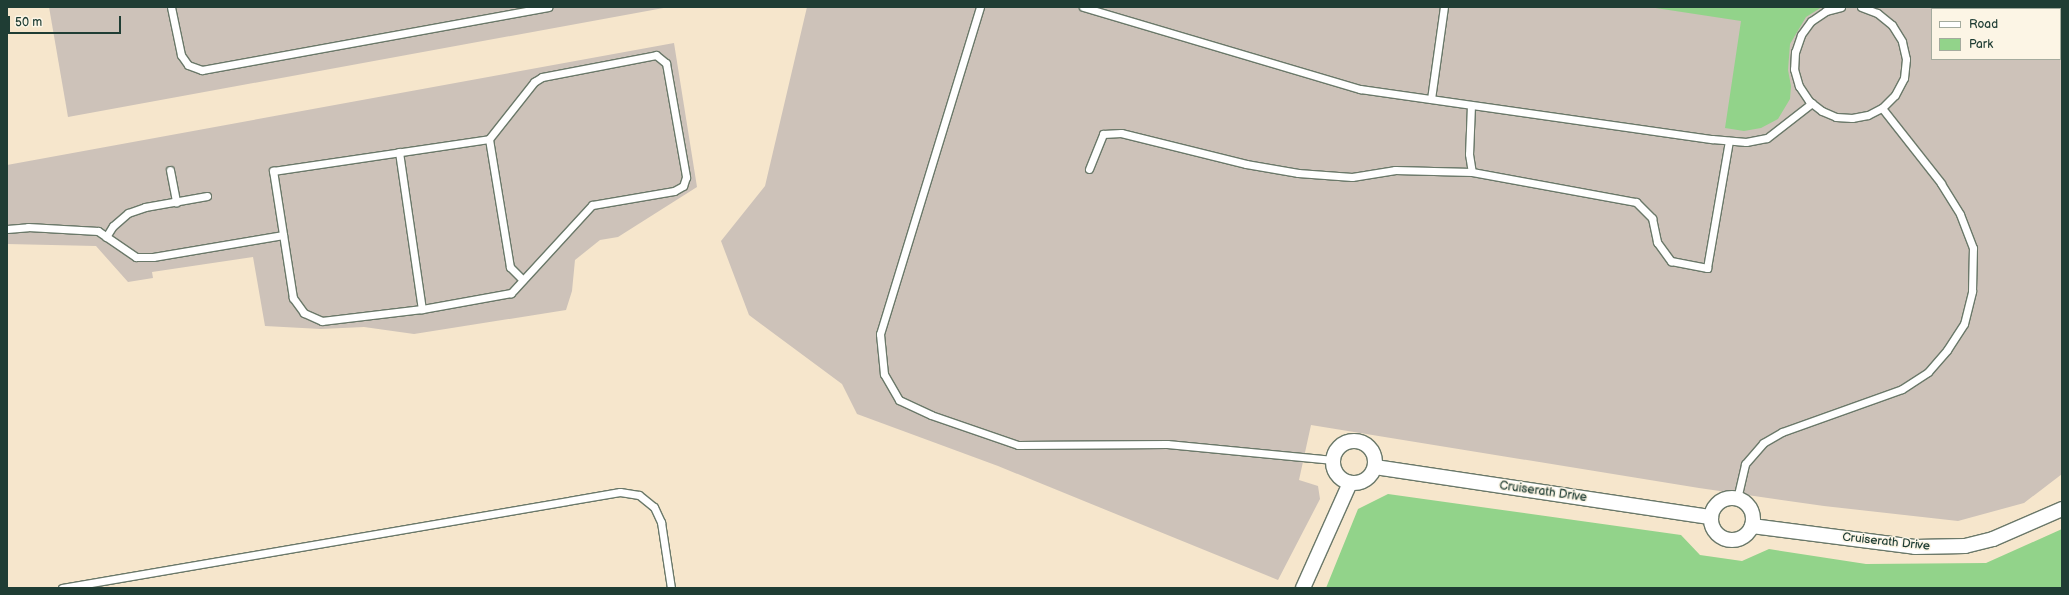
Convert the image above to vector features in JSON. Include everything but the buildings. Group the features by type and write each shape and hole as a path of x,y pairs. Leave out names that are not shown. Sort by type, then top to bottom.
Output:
{"street":[{"path":"1358,442 1370,448 1375,460 1374,467 1363,481 1350,483 1336,472 1334,460 1339,448 1345,443 1358,442"},
{"name":"Cruiserath Drive","path":"1374,467 1711,517"},
{"path":"1303,588 1350,483"},
{"path":"1737,499 1744,502 1752,512 1752,526 1745,536 1728,540 1714,529 1711,517 1713,510 1723,500 1737,499"},
{"name":"Cruiserath Drive","path":"1752,526 1915,547 1965,546 1993,539 2062,509"}],"lane":[{"path":"171,7 181,55 188,65 202,70 548,7"},
{"path":"980,7 880,334 884,374 899,400 931,415 1018,445 1167,444 1334,460"},
{"path":"1083,7 1360,89 1729,141 1746,142 1767,138 1812,103"},
{"path":"1431,99 1444,7"},
{"path":"1841,7 1826,11 1812,21 1801,35 1795,52 1794,69 1799,86 1812,103 1836,116 1852,118 1868,115 1882,108 1896,95 1904,78 1906,59 1902,41 1892,25 1878,10 1861,7"},
{"path":"656,55 666,63 686,177 683,186 674,191 592,205 511,293 422,310 322,321 304,313 293,298 273,171 399,152 489,139 534,82 542,77 656,55"},
{"path":"1470,105 1468,154 1472,172"},
{"path":"1737,499 1745,464 1763,443 1782,432 1902,389 1928,372 1947,350 1964,324 1972,291 1973,248 1960,214 1941,183 1882,108"},
{"path":"1089,169 1103,134 1121,133 1246,164 1298,173 1352,177 1395,170 1472,172 1636,202 1652,218 1657,242 1671,261 1707,268 1729,141"},
{"path":"489,139 510,267 523,280"},
{"path":"399,152 422,310"},
{"path":"170,170 176,202"},
{"path":"106,237 113,226 128,213 207,196"},
{"path":"7,229 28,227 57,230 98,231 136,257 152,257 283,235"},
{"path":"62,588 620,492 640,495 654,507 661,522 671,588"}],"shaded area":[{"path":"49,7 669,7 68,117"},
{"path":"807,7 2062,7 2062,474 2024,503 1958,521 1824,506 1699,488 1311,425 1299,480 1318,486 1320,499 1278,580 998,466 857,414 842,384 749,315 721,241 765,186"},
{"path":"674,43 697,187 618,237 600,240 575,260 572,291 566,310 414,334 364,327 321,329 265,326 253,257 152,272 153,278 128,282 96,246 7,244 7,165"}],"green space":[{"path":"1649,7 1822,7 1806,17 1790,44 1788,70 1791,86 1790,99 1778,119 1761,128 1744,131 1725,128 1741,21"},
{"path":"1388,494 1681,535 1700,555 1742,561 1769,549 1866,564 1986,563 2062,529 2062,588 1326,588 1358,509"}]}
